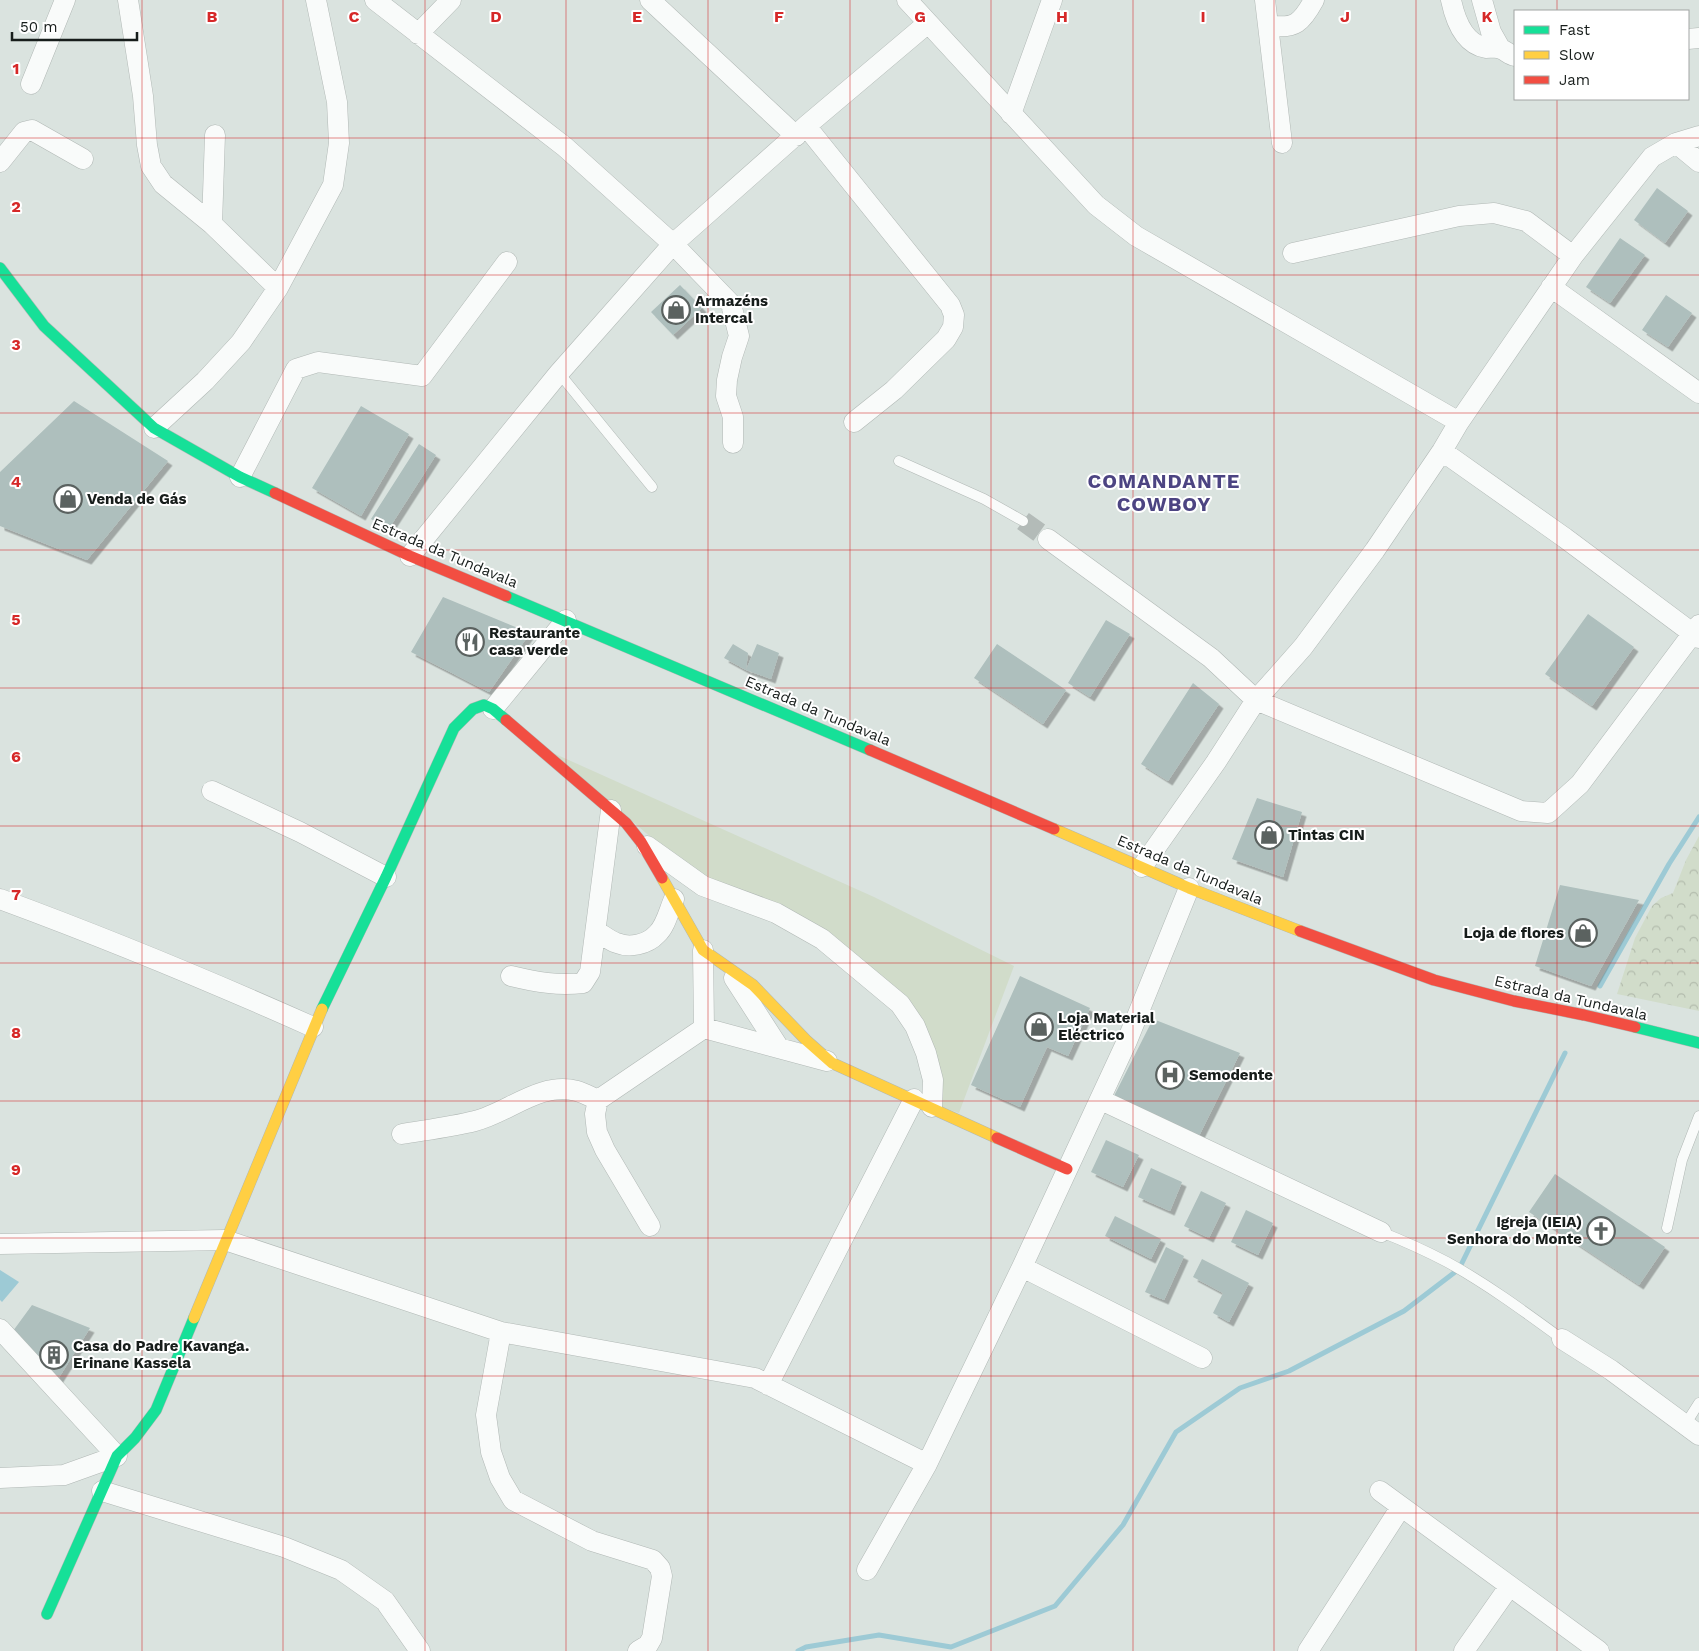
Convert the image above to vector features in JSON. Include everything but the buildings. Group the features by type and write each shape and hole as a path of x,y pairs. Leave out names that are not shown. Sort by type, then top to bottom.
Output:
{"main road":[{"name":"Estrada da Tundavala","path":"0,268 44,326 154,428 240,477 410,556 566,620 1189,888 1434,980 1514,1001 1584,1015 1699,1043"},
{"path":"47,1614 117,1456 135,1438 156,1410 224,1240 313,1027 386,877 454,728 473,709 484,705 493,709 612,810 641,842 704,950 753,985 806,1040 832,1063 1067,1169"}],"street":[{"path":"31,84 65,0"},
{"path":"128,0 143,96 151,166 163,184 212,224 278,288"},
{"path":"154,428 205,381 241,342 278,288 333,185 339,144 337,102 316,0"},
{"path":"374,0 565,147 673,244 731,304 739,336 732,357 726,396 733,418 733,443"},
{"path":"418,34 451,0"},
{"path":"650,0 801,131 950,305 954,315 953,327 946,339 894,390 854,422"},
{"path":"1011,114 1052,0"},
{"path":"1265,0 1282,143"},
{"path":"1269,25 1282,28 1295,25 1305,15 1314,0"},
{"path":"1451,0 1454,16 1462,31 1484,48 1508,52"},
{"path":"1482,0 1491,32 1508,52"},
{"path":"910,1 928,23 1096,205 1136,236 1458,422"},
{"path":"410,556 559,373 673,244 801,131 928,23"},
{"path":"0,162 24,132 32,130 83,159"},
{"path":"212,224 215,135"},
{"path":"1142,867 1216,762 1256,700 1308,640 1375,550 1442,451 1458,422 1573,256 1652,157 1676,143 1699,136"},
{"path":"1676,143 1699,162"},
{"path":"1294,253 1458,216 1494,212 1526,220 1573,256"},
{"path":"240,477 296,369 318,362 422,376 507,262"},
{"path":"1551,286 1699,393"},
{"path":"1048,539 1211,658 1256,700 1521,811 1548,813 1580,784 1697,632 1442,451"},
{"path":"493,709 566,620"},
{"path":"212,791 300,832 386,877"},
{"path":"511,976 544,984 569,985 583,983 590,972 612,810"},
{"path":"641,842 703,886 776,913 822,939 900,1004 915,1026 934,1080 768,1385"},
{"path":"867,1570 927,1464 1022,1268 1127,1041 1189,888"},
{"path":"0,899 66,923 185,971 313,1027"},
{"path":"596,931 616,943 632,946 643,943 657,935 674,899"},
{"path":"704,950 704,1028"},
{"path":"728,967 779,1048"},
{"path":"650,1226 605,1150 597,1132 594,1114 598,1100 704,1028 832,1063"},
{"path":"402,1134 475,1121 492,1116 526,1098 546,1092 560,1090 575,1091 598,1100"},
{"path":"1101,1100 1381,1232"},
{"path":"0,1244 224,1240 501,1332 755,1378 927,1464"},
{"path":"1022,1268 1202,1358"},
{"path":"0,1329 117,1456 64,1475 0,1478"},
{"path":"501,1332 486,1415 491,1452 500,1478 513,1500 592,1541 653,1560 660,1568 662,1576 652,1638 648,1645 638,1651"},
{"path":"1562,1339 1611,1370 1692,1430"},
{"path":"102,1491 284,1547 341,1570 385,1601 420,1651"},
{"path":"1380,1491 1599,1651"},
{"path":"1308,1651 1401,1507"},
{"path":"1464,1651 1510,1587"}],"lane":[{"path":"559,373 652,486"},
{"path":"899,461 984,499 1023,521"},
{"path":"1667,1228 1682,1160 1699,1116"},
{"path":"1381,1232 1416,1246 1448,1263 1514,1304 1562,1339"},
{"path":"1692,1430 1699,1403"}],"green space":[{"path":"553,753 874,897 1014,966 959,1113 939,1106 901,993 721,888 675,858"},
{"path":"1699,836 1699,1011 1617,994 1635,938 1652,906 1661,898 1673,893 1686,860"}],"water":[{"path":"0,1270 19,1282 2,1302 0,1300"}],"waterway":[{"path":"1600,986 1669,864 1699,817"},
{"path":"798,1651 806,1647 879,1635 951,1647 1055,1606 1123,1525 1176,1432 1240,1388 1289,1371 1404,1311 1459,1269 1565,1053"}],"tunnel":[{"path":"1023,521 1048,539"}],"traffic: fast":[{"path":"0,268 44,326 154,428 240,477 275,493"},
{"path":"506,596 870,750"},
{"path":"322,1009 386,877 454,728 473,709 484,705 493,709 506,720"},
{"path":"1635,1027 1699,1043"},
{"path":"47,1614 117,1456 135,1438 156,1410 194,1318"}],"traffic: slow":[{"path":"1054,829 1189,888 1300,931"},
{"path":"662,878 703,950 753,985 806,1040 832,1063 997,1138"},
{"path":"194,1318 322,1009"}],"traffic: jam":[{"path":"275,493 410,556 506,596"},
{"path":"506,720 626,823 641,842 662,878"},
{"path":"870,750 1054,829"},
{"path":"1300,931 1434,980 1514,1001 1635,1027"},
{"path":"997,1138 1067,1169"}],"place":[{"name":"Armazéns Intercal","path":"676,310"},
{"name":"Venda de Gás","path":"68,499"},
{"name":"Restaurante casa verde","path":"470,642"},
{"name":"Tintas CIN","path":"1269,835"},
{"name":"Loja de flores","path":"1583,933"},
{"name":"Loja Material Eléctrico","path":"1039,1027"},
{"name":"Semodente","path":"1170,1075"},
{"name":"Igreja (IEIA) Senhora do Monte","path":"1601,1231"},
{"name":"Casa do Padre Kavanga. Erinane Kassela","path":"54,1355"}],"district":[{"name":"COMANDANTE COWBOY","path":"1164,492"}]}
